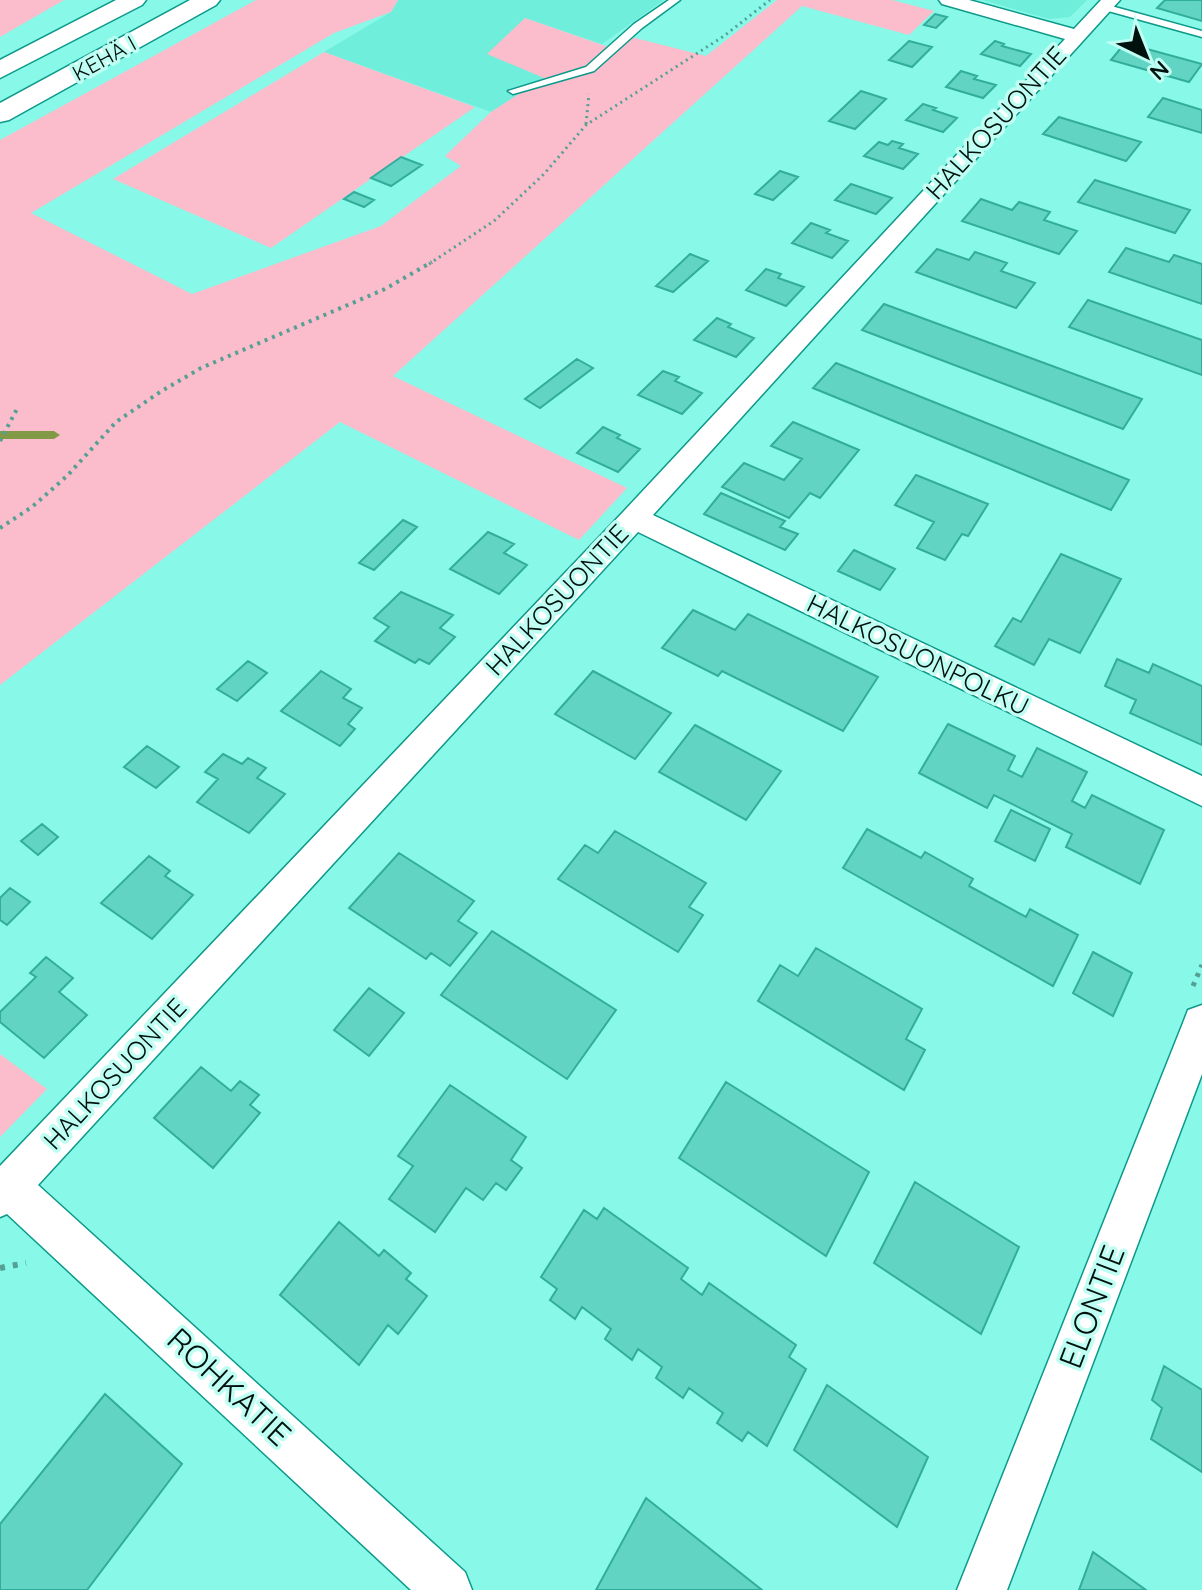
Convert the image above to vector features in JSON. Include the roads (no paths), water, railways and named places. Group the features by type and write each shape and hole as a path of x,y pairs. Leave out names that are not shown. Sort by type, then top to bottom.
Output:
{"highway":[{"name":"KEHÄ I","path":"0,70 134,0"},
{"name":"KEHÄ I","path":"0,114 208,0"},
{"path":"85,68 235,0"},
{"path":"0,45 24,31"}],"street":[{"path":"948,0 1077,36"},
{"name":"HALKOSUONTIE","path":"4,1192 634,518 1108,4"},
{"name":"HALKOSUONPOLKU","path":"634,518 1202,792"},
{"name":"ELONTIE","path":"982,1590 1202,1023"},
{"name":"ROHKATIE","path":"4,1192 78,1248 447,1590"}],"lane":[{"path":"513,91 590,69 638,26 675,0"},
{"path":"1108,4 1202,34"}],"waterway":[{"path":"0,435 54,435"}]}
